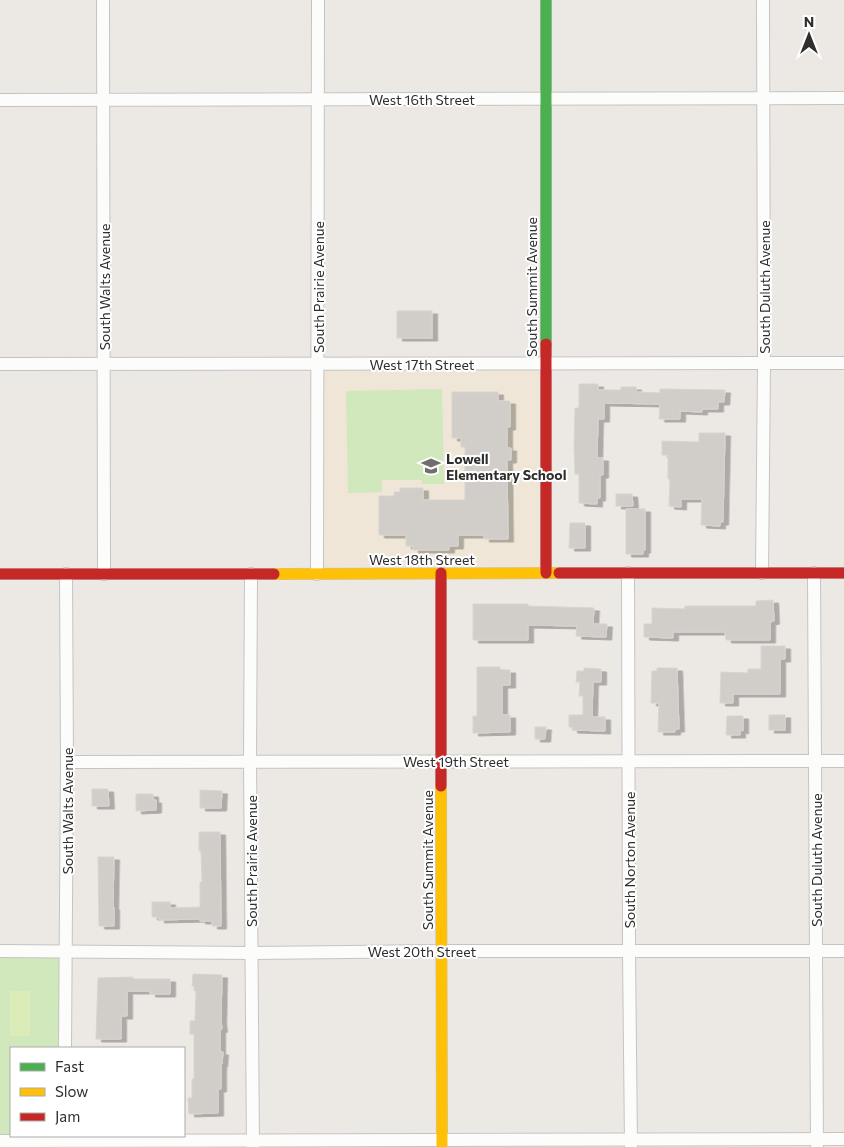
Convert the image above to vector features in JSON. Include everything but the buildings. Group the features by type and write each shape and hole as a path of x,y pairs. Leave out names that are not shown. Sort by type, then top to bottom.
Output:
{"street":[{"name":"South Walts Avenue","path":"103,0 104,574"},
{"name":"South Prairie Avenue","path":"317,574 318,0"},
{"name":"South Summit Avenue","path":"546,0 546,574"},
{"name":"South Duluth Avenue","path":"762,574 764,363 763,0"},
{"name":"West 16th Street","path":"0,100 844,98"},
{"name":"West 17th Street","path":"0,364 844,363"},
{"name":"West 18th Street","path":"0,574 844,574"},
{"name":"South Walts Avenue","path":"65,1047 66,574"},
{"name":"South Prairie Avenue","path":"251,574 250,761 253,1143"},
{"name":"South Summit Avenue","path":"441,574 442,1143"},
{"name":"South Norton Avenue","path":"628,574 629,952 632,1143"},
{"name":"South Duluth Avenue","path":"814,574 817,1143"},
{"name":"West 19th Street","path":"67,762 844,760"},
{"name":"West 20th Street","path":"0,951 251,953 442,950 629,952 844,951"},
{"path":"0,1141 817,1143 844,1139"}],"shaded area":[{"name":"Lowell Elementary School","path":"318,363 545,364 546,573 317,574"}],"green space":[{"path":"442,389 444,484 422,484 422,480 382,480 382,492 348,493 346,391"},
{"path":"0,951 65,951 65,1047 10,1047 10,1136 0,1141"},
{"path":"10,991 30,991 30,1036 10,1036"}],"traffic: fast":[{"path":"546,0 546,344"}],"traffic: slow":[{"path":"274,574 559,573"},
{"path":"441,786 442,1147"}],"traffic: jam":[{"path":"546,344 546,573"},
{"path":"441,573 441,786"},
{"path":"559,573 844,573"},
{"path":"0,574 274,574"}],"place":[{"name":"Lowell Elementary School","path":"431,466"}]}
